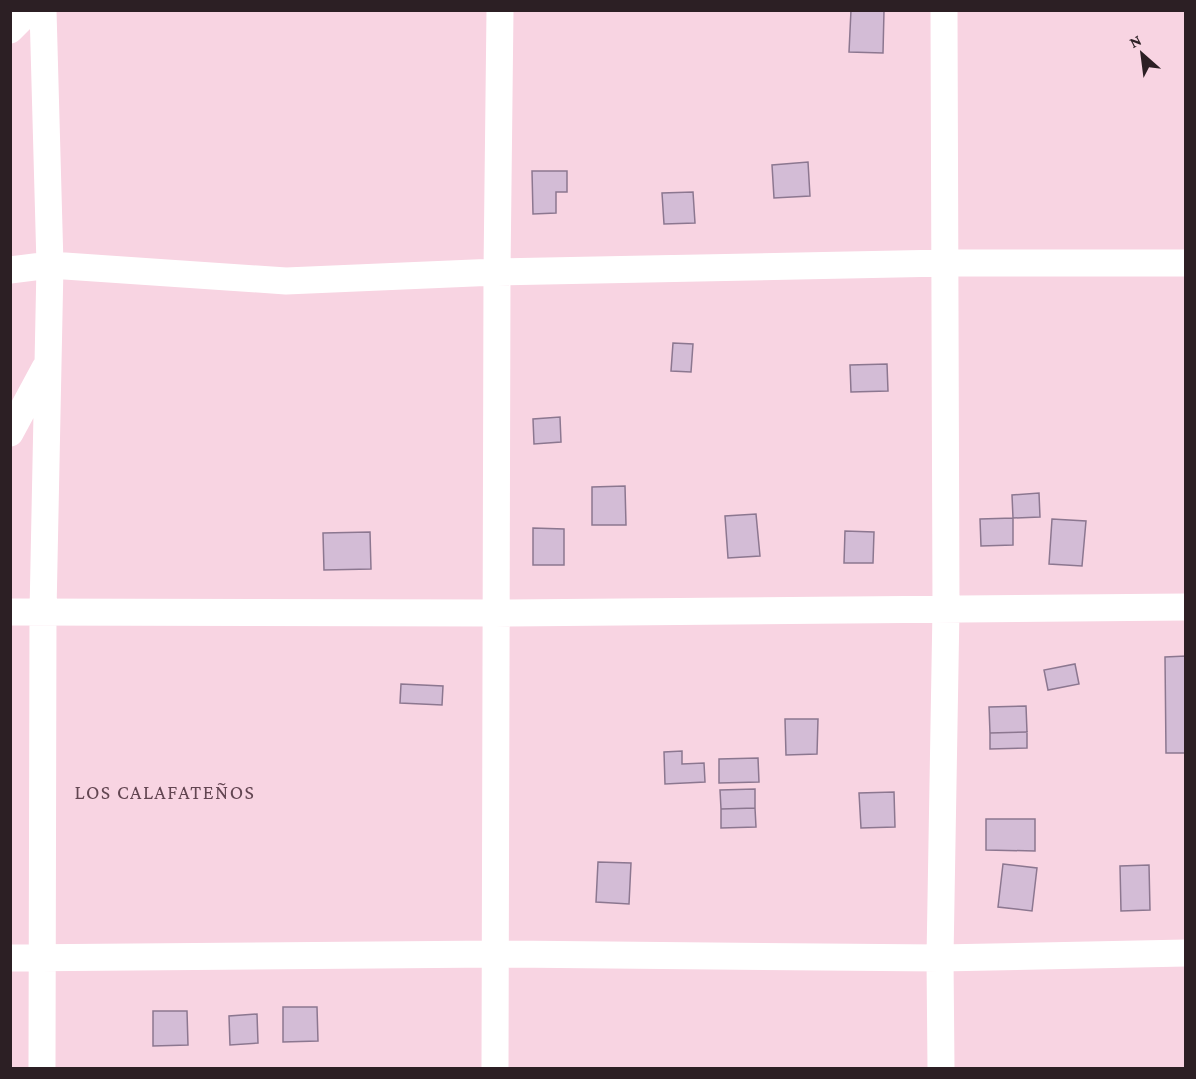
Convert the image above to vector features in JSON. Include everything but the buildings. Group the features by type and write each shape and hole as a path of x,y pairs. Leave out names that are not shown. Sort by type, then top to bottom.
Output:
{"street":[{"path":"10,30 30,10"},
{"path":"42,1068 43,612 50,265 43,10"},
{"path":"495,1068 496,272 500,10"},
{"path":"942,1068 940,958 946,609 944,10"},
{"path":"10,270 50,265 286,281 496,272 946,263 1185,263"},
{"path":"10,433 48,362"},
{"path":"10,612 495,613 1185,607"},
{"path":"10,958 496,954 940,958 1185,953"}],"district":[{"name":"LOS CALAFATEÑOS","path":"165,792"}]}
